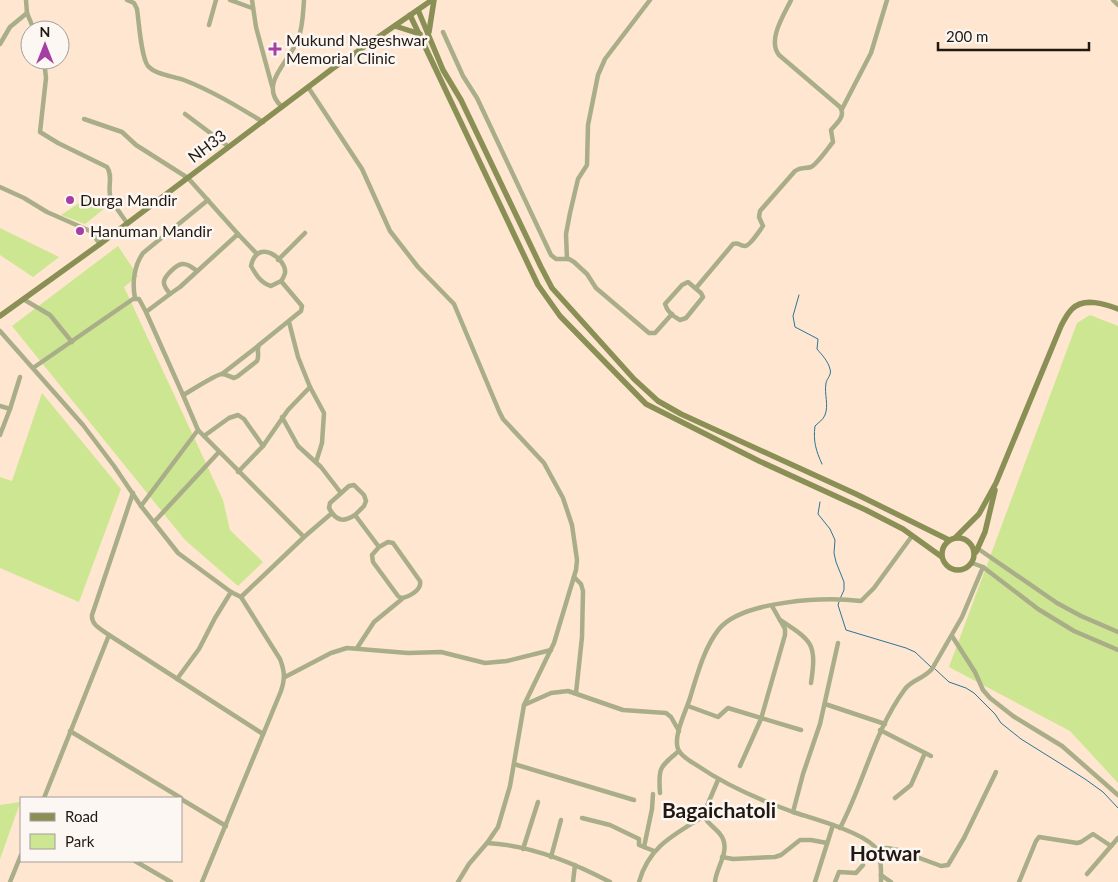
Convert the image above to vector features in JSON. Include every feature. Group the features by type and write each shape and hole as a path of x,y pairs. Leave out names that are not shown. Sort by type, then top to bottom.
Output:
{"main road":[{"name":"NH33","path":"0,316 100,244 349,56 433,0"},
{"path":"428,33 433,0"},
{"path":"418,10 443,70 461,100 540,267 552,288 634,380 658,401 681,414 952,539 964,538 970,542 974,549 974,560"},
{"path":"410,15 538,285 560,316 646,404 759,461 903,529 942,557 949,568 955,570 968,568 974,560 976,548 985,532 996,483"},
{"path":"394,26 420,34"},
{"path":"942,557 942,550 979,514 996,483 1061,326 1073,308 1090,302 1098,302 1118,309"}],"street":[{"path":"26,0 30,20"},
{"path":"127,0 136,6 145,59 149,67 156,72 179,78 210,91 263,122"},
{"path":"209,25 216,0"},
{"path":"230,0 252,8"},
{"path":"252,0 256,27 274,99 282,107"},
{"path":"272,86 298,38 304,0"},
{"path":"567,259 566,234 578,179 587,164 589,114 598,75 605,60 650,0"},
{"path":"791,0 775,37 775,48 779,55 842,109"},
{"path":"696,288 733,244 737,242 745,246 748,245 763,226 759,217 760,211 795,171 799,168 813,166 832,143 832,130 842,116 842,109 871,53 887,0"},
{"path":"1113,0 1118,5"},
{"path":"0,44 10,28 27,13"},
{"path":"442,32 477,98 549,252 556,259 567,259 574,262 587,274 596,288 649,333 655,332 672,314"},
{"path":"45,70 46,82 40,132 107,167 110,173 112,199 127,223"},
{"path":"308,87 362,169 390,231 418,267 444,291 454,304 498,411 503,419 544,463 563,498 568,511 575,546 577,560 574,577 559,630 524,705 510,786 498,827 487,843 468,864 458,882"},
{"path":"185,114 229,147"},
{"path":"84,119 122,132 136,145 188,178 257,254"},
{"path":"0,187 24,198 47,212 90,230 100,244"},
{"path":"134,298 133,280 141,255 208,200"},
{"path":"278,260 305,233"},
{"path":"146,312 186,283 238,234"},
{"path":"265,251 272,253 284,268 285,274 281,281 271,286 257,276 251,266 253,258 257,254 265,251"},
{"path":"170,294 163,282 172,271 184,264 197,271"},
{"path":"183,396 218,374 222,374 301,311 302,306 281,281"},
{"path":"688,282 696,288 703,295 703,298 686,318 679,319 667,309 666,304 682,284 688,282"},
{"path":"134,298 139,300 146,312 198,430 304,537"},
{"path":"33,368 134,298"},
{"path":"23,299 50,315 72,342"},
{"path":"289,322 298,357 310,387 323,410 322,443 316,462"},
{"path":"0,332 83,425 141,506 178,553 231,592 241,597 280,659 285,676 202,882"},
{"path":"222,374 236,377 256,362 259,358 258,346"},
{"path":"0,435 20,377"},
{"path":"238,472 264,446 282,417 310,387"},
{"path":"0,406 10,409"},
{"path":"204,436 229,418 238,415 244,419 264,446"},
{"path":"282,417 298,446 316,462 341,493"},
{"path":"141,506 198,430"},
{"path":"154,522 219,452"},
{"path":"354,485 364,495 366,501 365,505 348,520 336,518 329,508 330,503 341,493 354,485"},
{"path":"133,493 92,615 92,622 263,734"},
{"path":"241,597 332,513"},
{"path":"355,515 379,547"},
{"path":"881,882 880,862 876,849 867,841 833,825 793,812 718,780 679,751 677,744 684,714 708,646 726,622 736,616 756,609 772,606 812,600 846,599 861,601 874,588 912,536"},
{"path":"357,648 374,622 402,598 409,596 419,588 421,584 393,543 388,542 379,547 372,555 373,562 396,594 402,598"},
{"path":"976,548 1057,603 1118,632"},
{"path":"974,560 1038,609 1074,631 1118,650"},
{"path":"840,828 851,806 880,730 908,685 923,678 934,667 974,592 982,566"},
{"path":"574,577 581,584 583,591 582,637 576,693"},
{"path":"177,679 199,649 214,618 231,592"},
{"path":"740,766 761,719 785,635 785,631 772,606"},
{"path":"779,619 801,634 812,647 814,658 811,683"},
{"path":"44,797 109,634"},
{"path":"952,636 975,672 983,690 990,698 1014,716 1062,746 1118,795"},
{"path":"793,812 803,774 820,724 838,643"},
{"path":"285,676 347,648 402,653 441,652 484,663 507,661 551,650"},
{"path":"524,705 557,692 568,691 623,710 666,713 680,731"},
{"path":"825,704 885,724"},
{"path":"688,706 715,716 720,716 728,708 801,730"},
{"path":"880,730 931,756"},
{"path":"70,731 179,797"},
{"path":"660,793 659,778 661,768 679,751"},
{"path":"895,798 911,785 925,753"},
{"path":"514,764 634,800"},
{"path":"876,849 893,849 942,866 948,865 964,838 996,772"},
{"path":"639,882 644,866 654,851 704,816 718,780"},
{"path":"644,847 652,809 653,794"},
{"path":"182,799 226,826"},
{"path":"523,849 538,802"},
{"path":"704,816 723,838 722,857 715,882"},
{"path":"582,818 610,825 639,838 639,844 654,851"},
{"path":"551,857 561,820"},
{"path":"815,882 833,825"},
{"path":"494,833 500,844"},
{"path":"1019,882 1039,837 1077,843 1092,834 1111,846"},
{"path":"1087,874 1118,838"},
{"path":"722,857 733,859 775,857 781,855 800,840 827,843"},
{"path":"487,843 523,849 551,857 575,865 610,882"},
{"path":"10,882 20,857"},
{"path":"137,862 171,882"},
{"path":"573,882 575,865"},
{"path":"835,882 838,872 856,873 863,865"},
{"path":"881,875 892,882"}],"green space":[{"path":"90,196 107,200 110,204 85,224 61,215"},
{"path":"0,228 59,257 33,277 0,255"},
{"path":"118,246 138,276 124,287 223,500 230,530 263,562 238,586 185,540 12,326"},
{"path":"1090,315 1118,326 1118,783 1070,731 949,667 1077,323"},
{"path":"42,393 121,489 79,602 0,568 0,477 12,481"},
{"path":"20,803 0,859 0,805"}],"waterway":[{"path":"799,295 793,316 795,327 818,339 817,349 829,366 830,371 826,387 827,403 825,415 815,426 814,431 818,455 822,464"},
{"path":"820,502 818,514 830,529 835,540 834,553 844,582 844,590 840,599"},
{"path":"839,602 838,605 846,630 906,648 915,652 931,667"},
{"path":"935,669 949,682 974,693 995,714 1001,723 1021,739 1085,779 1103,792 1118,808"}],"place":[{"name":"Mukund Nageshwar Memorial Clinic","path":"275,49"},
{"name":"Durga Mandir","path":"70,200"},
{"name":"Hanuman Mandir","path":"80,231"}],"district":[{"name":"Bagaichatoli","path":"719,811"},
{"name":"Hotwar","path":"885,854"}]}
